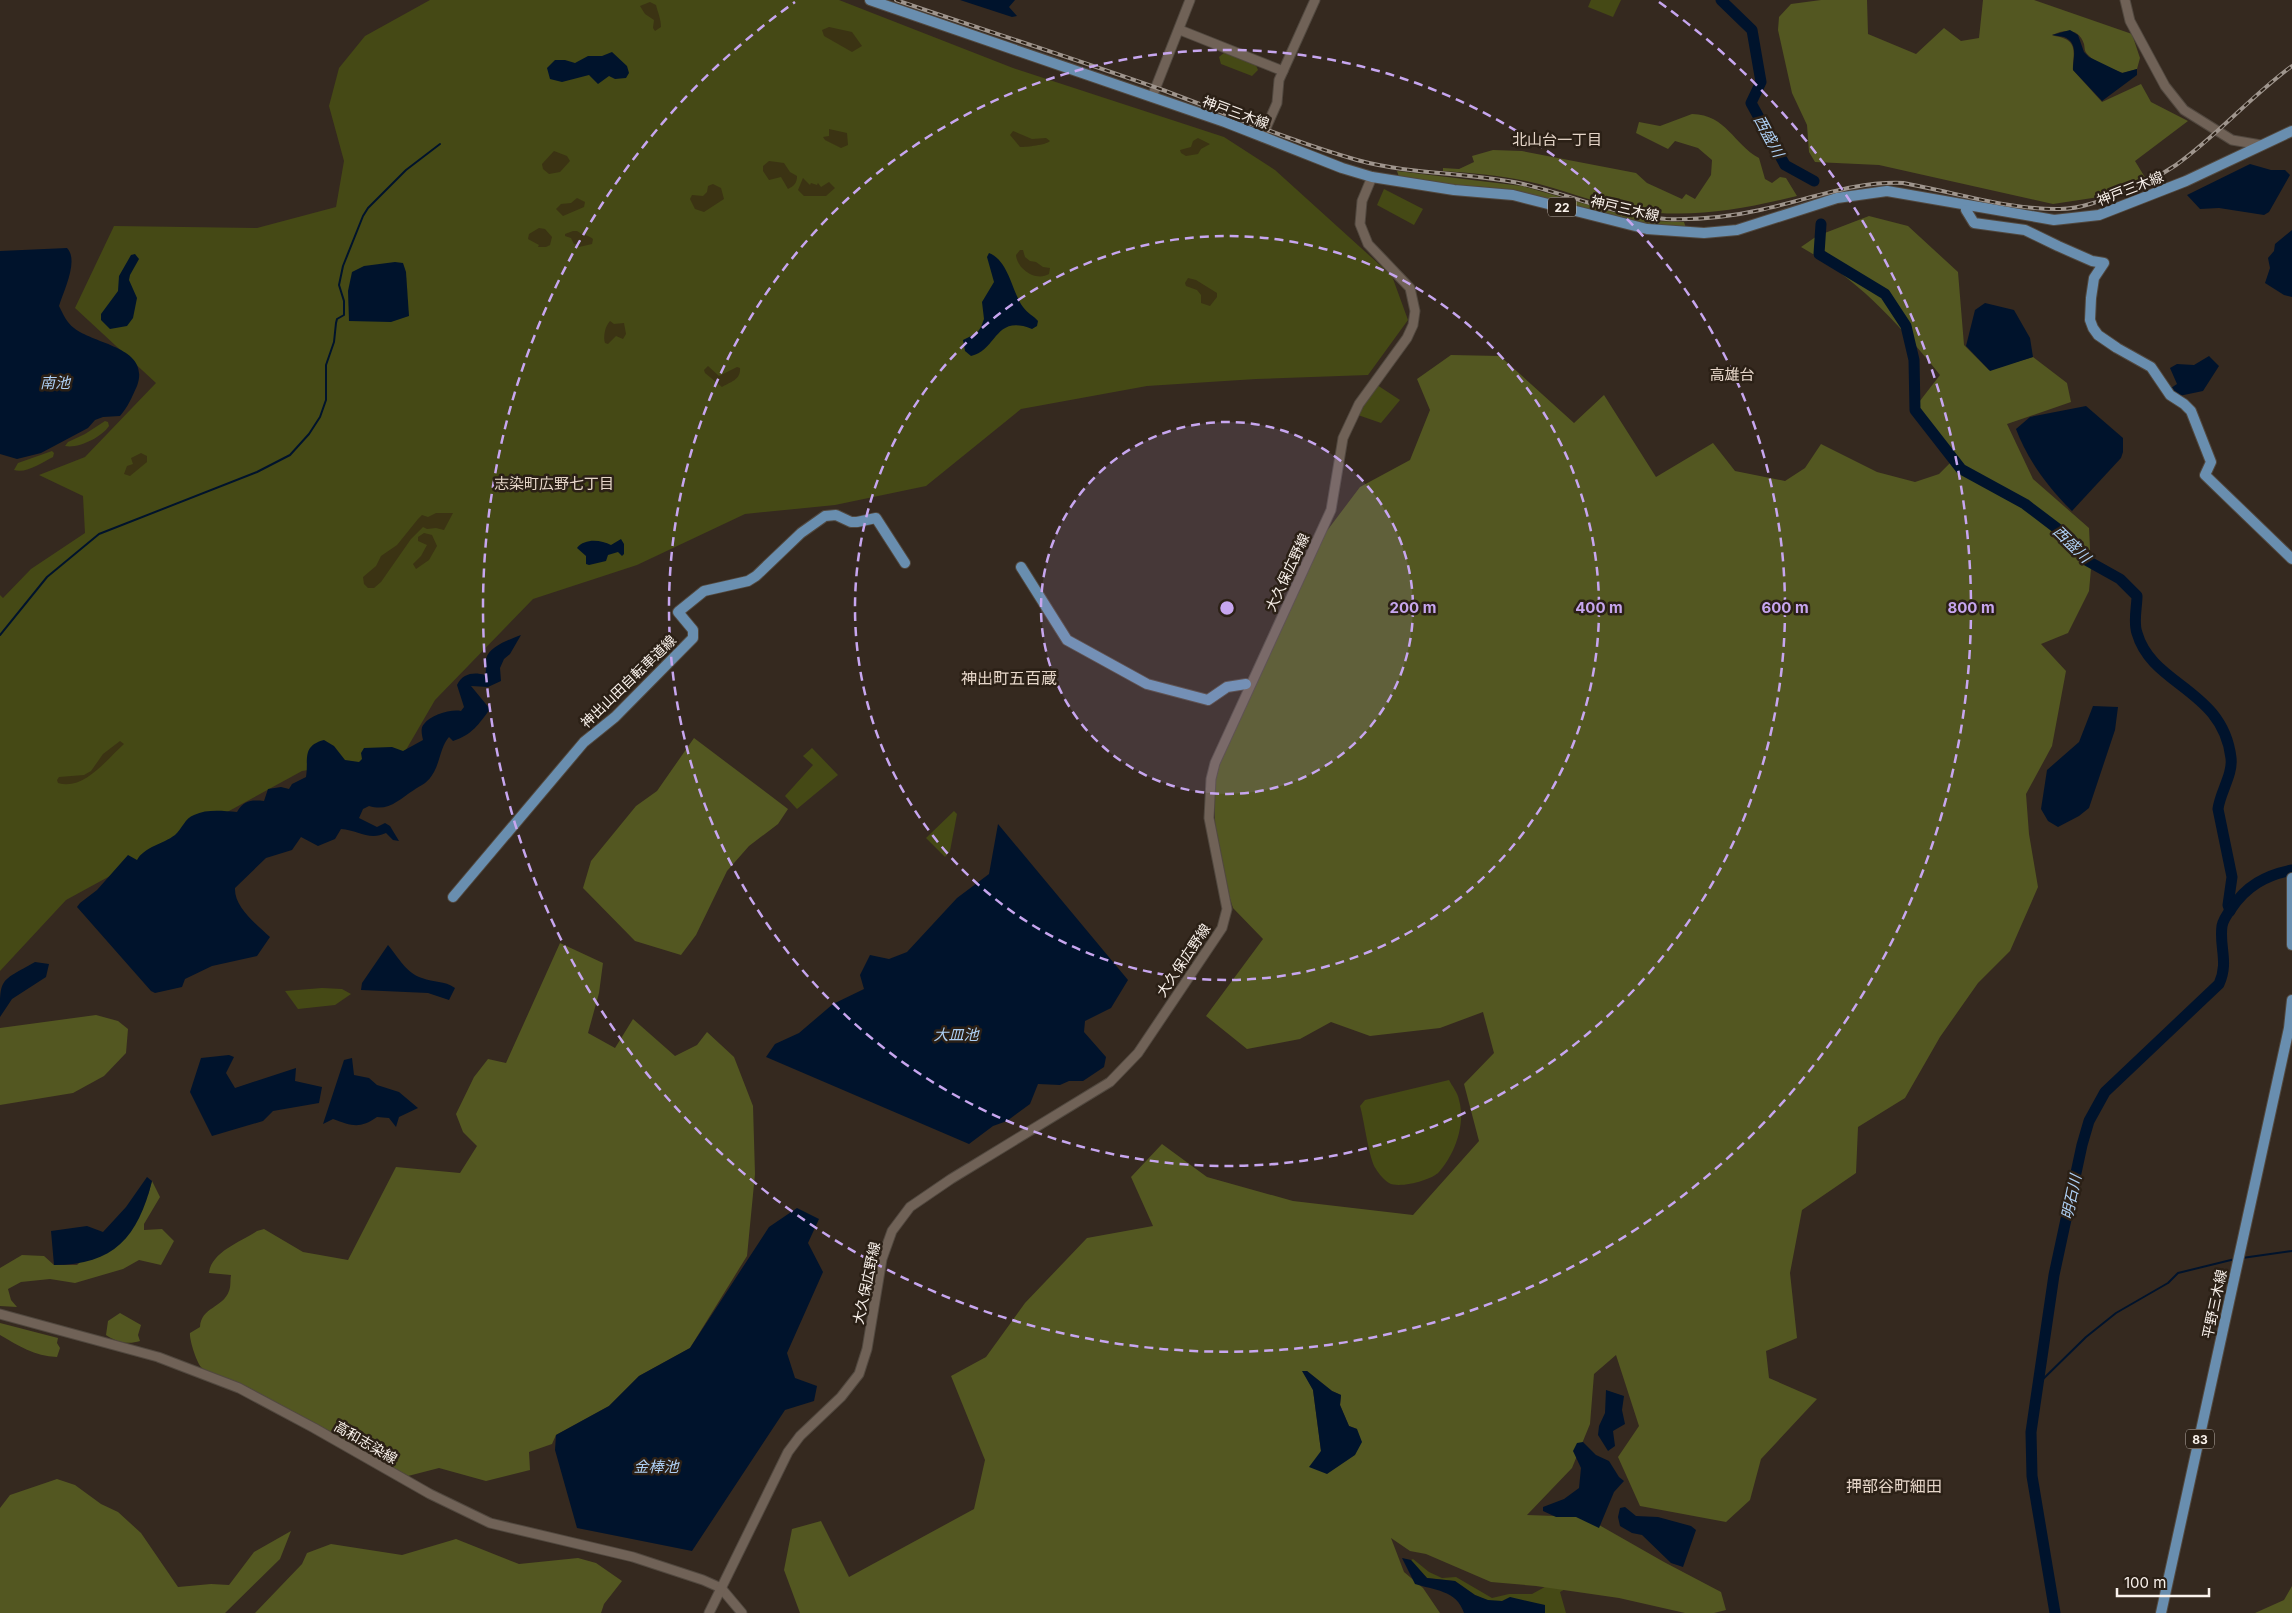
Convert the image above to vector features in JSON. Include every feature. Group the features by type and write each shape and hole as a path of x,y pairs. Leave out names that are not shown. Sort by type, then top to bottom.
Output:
{"main road":[{"name":"神戸三木線","path":"870,0 1262,136 1342,168 1372,176 1454,190 1513,195 1647,229 1704,233 1737,230 1837,198 1887,191 1966,208 2054,220 2099,215 2186,181 2292,131"},
{"path":"1966,208 1974,223 2025,230 2092,261 2104,263 2094,278 2090,320 2093,328 2104,339 2150,367 2170,395 2191,411 2211,462 2205,475 2292,559"},
{"name":"神出山田自転車道線","path":"453,896 584,742 615,717 692,638 693,630 678,612 704,590 748,581 756,576 801,532 826,516 831,515 850,522 876,518 905,564"},
{"path":"1021,566 1067,640 1148,684 1208,700 1227,687 1246,684"},
{"path":"2292,878 2292,945"},
{"name":"平野三木線","path":"2161,1613 2289,1028 2292,1000"}],"street":[{"path":"1152,97 1180,30 1190,0"},
{"path":"1262,136 1277,103 1279,80 1315,0"},
{"path":"2126,0 2130,21 2165,86 2184,110 2232,140 2262,145"},
{"path":"1180,30 1283,71"},
{"name":"大久保広野線","path":"709,1613 788,1452 800,1436 841,1397 858,1374 868,1349 882,1259 892,1231 910,1207 950,1179 1110,1082 1138,1053 1222,928 1227,909 1209,818 1211,779 1215,763 1330,510 1344,438 1355,412 1363,397 1407,338 1415,311 1410,288 1368,244 1360,224 1362,201 1372,176"},
{"name":"高和志染線","path":"0,1314 158,1357 239,1388 430,1494 490,1523 633,1557 703,1580 721,1588"},
{"path":"721,1588 742,1613"}],"green space":[{"path":"430,0 839,0 1013,68 1224,137 1275,170 1392,276 1408,320 1368,375 1256,379 1147,386 1021,409 926,486 835,505 745,514 637,565 533,599 435,700 403,755 302,771 66,900 0,971 0,595 3,598 31,569 85,533 83,496 39,475 85,457 156,383 75,308 114,226 257,228 336,207 344,161 329,106 339,68 365,36"},
{"path":"1591,0 1621,0 1613,17 1588,7"},
{"path":"1821,0 1867,0 1868,34 1916,54 1944,28 1961,41 1979,38 1983,0 2034,0 2132,34 2140,58 2137,69 2123,73 2095,61 2086,52 2079,35 2067,31 2052,35 2068,40 2071,44 2074,52 2073,70 2102,102 2141,84 2151,102 2188,121 2135,161 2146,179 2099,197 2053,204 1879,165 1815,162 1809,152 1807,125 1792,93 1778,30 1779,17 1791,4"},
{"path":"1225,52 1255,63 1258,70 1252,76 1221,64 1219,57"},
{"path":"1692,114 1714,119 1722,125 1742,145 1759,158 1765,179 1772,183 1780,177 1786,178 1797,196 1715,212 1653,213 1619,207 1516,179 1443,171 1443,168 1459,169 1474,162 1472,156 1493,150 1522,151 1636,173 1647,183 1682,199 1686,194 1695,199 1711,175 1712,160 1698,148 1675,141 1668,149 1636,133 1639,122 1660,126"},
{"path":"1397,171 1522,186 1627,216 1653,221 1684,222 1686,228 1646,225 1520,192 1476,186 1454,186 1399,177"},
{"path":"1384,189 1423,209 1414,225 1377,205"},
{"path":"1869,216 1908,226 1958,272 1964,345 1989,370 2033,357 2067,383 2071,402 2007,424 2033,479 2089,528 2091,569 2089,591 2068,633 2041,644 2066,671 2052,746 2026,794 2029,834 2038,887 2010,951 1978,983 1940,1037 1905,1098 1858,1127 1856,1173 1802,1210 1790,1273 1797,1338 1766,1351 1769,1378 1817,1399 1761,1459 1750,1500 1726,1522 1640,1506 1618,1457 1639,1426 1616,1355 1594,1374 1590,1424 1572,1468 1527,1515 1585,1517 1721,1592 1726,1610 1714,1613 1685,1613 1619,1598 1536,1586 1491,1582 1426,1554 1410,1551 1391,1538 1404,1572 1423,1588 1440,1613 800,1613 784,1570 792,1529 821,1521 849,1577 974,1509 985,1460 951,1376 986,1357 1025,1303 1087,1238 1153,1226 1131,1177 1162,1144 1207,1177 1293,1201 1413,1215 1479,1141 1464,1084 1494,1053 1483,1012 1440,1028 1370,1036 1331,1022 1300,1039 1247,1049 1206,1016 1263,939 1233,908 1216,856 1214,781 1231,732 1320,540 1360,487 1410,460 1430,410 1417,379 1451,355 1500,356 1574,423 1604,395 1656,477 1713,443 1735,471 1785,481 1805,468 1821,444 1877,472 1915,482 1939,474 1951,462 1916,406 1940,375 1909,338 1859,288 1841,273 1801,247 1817,236","holes":["1303,1371 1307,1371 1332,1391 1341,1395 1340,1405 1349,1426 1357,1429 1319,1456 1321,1451 1313,1390"]},
{"path":"1377,385 1400,400 1381,423 1358,415"},
{"path":"105,421 108,422 109,426 95,438 76,446 65,446 68,442"},
{"path":"52,451 54,453 53,457 29,469 14,470 18,463"},
{"path":"694,738 788,809 778,824 749,846 727,871 696,935 681,955 635,941 583,888 591,861 636,806 657,791"},
{"path":"812,748 838,775 797,809 785,796 813,765 803,756"},
{"path":"954,811 957,814 950,851 945,857 926,838"},
{"path":"560,943 603,963 599,993 588,1033 615,1048 633,1019 675,1056 697,1045 707,1032 734,1057 753,1106 755,1174 747,1256 690,1348 639,1376 609,1406 556,1435 552,1444 529,1452 530,1470 486,1481 439,1468 408,1476 258,1393 202,1368 194,1351 190,1333 200,1327 204,1315 222,1301 229,1291 231,1275 209,1273 215,1259 227,1248 264,1229 303,1252 348,1260 396,1167 460,1173 477,1146 463,1132 456,1114 474,1077 488,1059 506,1063"},
{"path":"322,988 342,989 351,994 335,1005 298,1009 285,991"},
{"path":"96,1015 118,1021 128,1029 126,1053 104,1076 73,1093 0,1105 0,1028"},
{"path":"1449,1080 1456,1092 1461,1109 1458,1138 1450,1157 1439,1172 1430,1178 1400,1185 1389,1183 1380,1175 1373,1164 1360,1106 1365,1100"},
{"path":"152,1181 160,1197 144,1224 144,1230 162,1229 174,1241 161,1265 139,1260 123,1269 75,1283 50,1279 21,1282 8,1289 11,1300 17,1307 0,1306 0,1268 22,1255 44,1256 54,1265 77,1265 148,1195"},
{"path":"120,1313 141,1325 138,1335 140,1341 122,1342 106,1335 108,1321"},
{"path":"0,1323 58,1338 57,1343 60,1348 57,1357 41,1355 20,1347 0,1335"},
{"path":"57,1479 75,1485 101,1504 118,1512 141,1533 178,1587 211,1584 229,1585 254,1552 291,1531 280,1559 225,1613 0,1613 0,1508 10,1495"},
{"path":"456,1539 519,1564 578,1558 596,1563 622,1581 604,1604 601,1613 255,1613 302,1564 307,1553 331,1544 402,1555"},
{"path":"1413,1559 1429,1572 1442,1578 1456,1577 1492,1598 1509,1594 1532,1594 1554,1582 1569,1587 1560,1592 1566,1613 1545,1613 1544,1605 1488,1601 1475,1595 1455,1581 1427,1578 1411,1560"},
{"path":"2292,1586 2292,1613 2255,1613 2284,1600"}],"sand":[{"path":"650,2 656,5 660,21 661,27 655,31 653,28 654,20 645,14 640,6"},
{"path":"829,27 852,32 862,46 852,52 824,36 822,30"},
{"path":"829,129 847,133 848,145 841,148 825,140 823,137 829,136"},
{"path":"1013,131 1032,139 1046,138 1050,141 1041,145 1020,147 1010,135"},
{"path":"1198,138 1210,144 1201,149 1198,154 1186,156 1181,153 1180,150 1191,147 1193,141"},
{"path":"554,151 567,156 570,161 560,172 549,174 543,169 542,164"},
{"path":"769,161 784,163 790,172 797,176 793,185 788,189 781,177 769,180 763,171 763,166"},
{"path":"803,178 810,185 811,183 817,185 818,183 821,187 829,182 835,188 826,196 804,196 798,190"},
{"path":"713,184 721,188 724,199 704,212 695,209 690,199 692,195 703,196 707,192 708,186"},
{"path":"577,198 585,202 584,207 563,216 556,209 561,204 571,203"},
{"path":"539,228 545,229 552,237 550,245 546,247 538,247 539,245 528,239 529,234"},
{"path":"573,231 593,239 592,244 579,247 577,244 574,244 571,238 565,236 565,234"},
{"path":"1020,250 1023,250 1025,257 1030,261 1050,268 1049,274 1038,276 1028,273 1023,269 1016,255"},
{"path":"1188,278 1196,280 1217,293 1217,297 1210,306 1201,303 1201,295 1197,290 1186,286 1185,283"},
{"path":"610,321 614,324 624,323 626,334 623,339 616,336 608,344 604,341 604,335"},
{"path":"708,366 719,376 737,367 740,368 740,372 737,378 722,387 705,373 704,370"},
{"path":"141,453 147,456 147,462 130,476 124,474 127,466 133,464 131,458"},
{"path":"436,513 453,513 444,530 423,527 411,539 381,582 374,588 368,588 364,584 363,577 376,566 381,556 397,545 422,515 428,517"},
{"path":"424,533 432,535 437,546 429,560 416,569 413,564 421,556 427,545 418,541 418,537"},
{"path":"120,741 124,744 103,765 86,778 68,784 58,783 59,777 84,775 91,771 103,754"}],"water":[{"path":"960,0 1015,0 1009,7 1017,16 1012,17"},
{"path":"2070,30 2078,35 2084,52 2089,57 2122,73 2137,69 2137,75 2102,101 2073,70 2074,51 2072,43 2064,37 2052,35"},
{"path":"612,52 627,66 629,73 626,78 615,79 609,76 598,84 589,75 562,82 550,79 547,68 555,60 575,63 588,56 602,56"},
{"path":"2250,164 2271,170 2285,170 2290,175 2269,212 2264,215 2219,208 2200,209 2187,195"},
{"path":"2292,230 2292,297 2284,295 2265,283 2270,268 2268,258 2274,251 2275,244"},
{"name":"南池","path":"67,248 72,260 67,284 59,306 62,312 67,321 83,334 129,355 136,363 139,373 137,386 128,405 120,416 103,417 95,420 88,428 41,453 17,459 0,454 0,251"},
{"path":"989,253 996,257 1006,270 1023,307 1038,321 1037,326 1032,329 1010,326 1003,329 980,353 971,356 965,351 963,340 977,333 984,319 982,302 994,282 987,257"},
{"path":"135,254 139,259 129,280 137,298 133,318 127,326 110,329 101,320 101,314 118,291 119,276 131,255"},
{"path":"395,262 403,263 406,272 409,316 391,322 349,321 348,291 352,272 364,266"},
{"path":"1985,303 2014,310 2030,338 2033,357 1990,371 1966,346 1975,310"},
{"path":"2209,356 2219,366 2203,391 2179,396 2171,388 2177,384 2170,368 2177,364 2194,365"},
{"path":"2086,406 2123,438 2123,452 2121,458 2072,511 2040,473 2026,451 2016,429 2030,417"},
{"path":"621,539 624,544 624,554 622,556 618,552 608,555 606,561 589,565 586,564 586,556 577,548 589,541 598,541 611,545"},
{"path":"521,635 500,668 501,681 488,687 471,686 490,709 465,736 453,741 449,737 444,745 436,768 429,779 393,804 382,807 369,806 363,809 359,818 377,827 385,823 390,826 399,841 393,840 386,833 369,836 341,829 335,839 318,846 301,837 292,850 266,858 235,888 238,902 242,909 270,937 257,956 212,966 185,979 182,987 155,993 151,991 77,907 97,890 128,855 137,860 144,852 175,835 191,816 209,811 237,812 242,805 248,802 264,801 268,789 281,787 289,789 292,784 306,777 309,750 317,743 324,740 334,746 345,760 359,762 362,759 361,753 364,748 392,747 403,751 423,740 422,727 427,721 441,713 461,711 464,707 457,685 459,681 469,674 485,675 486,659 491,650"},
{"path":"2093,706 2118,707 2115,730 2089,808 2079,816 2058,827 2048,821 2041,809 2047,770 2079,742"},
{"name":"大皿池","path":"998,824 1128,980 1111,1008 1085,1021 1084,1032 1106,1057 1104,1067 1083,1081 1069,1081 1060,1085 1038,1084 1030,1104 1007,1121 993,1126 969,1144 766,1057 775,1044 799,1033 833,1004 864,989 860,975 870,955 889,959 907,952 957,898 989,874"},
{"path":"388,945 411,973 455,988 449,1000 428,993 361,990 362,983"},
{"path":"35,962 49,964 46,977 12,999 0,1017 1,994 4,982 15,973"},
{"path":"229,1055 234,1057 226,1073 235,1088 296,1068 295,1081 322,1087 319,1103 273,1111 263,1121 212,1136 190,1092 201,1058"},
{"path":"352,1058 354,1075 369,1078 377,1085 399,1092 418,1108 399,1117 396,1127 389,1118 377,1117 361,1125 351,1125 333,1119 323,1124 344,1060"},
{"path":"147,1177 152,1181 146,1201 131,1232 120,1244 108,1253 93,1260 75,1264 54,1265 51,1231 87,1226 103,1232 126,1207"},
{"name":"金棒池","path":"797,1208 819,1219 808,1243 823,1272 787,1353 795,1378 817,1386 814,1401 785,1410 692,1551 577,1528 555,1450 556,1435 609,1406 639,1376 690,1348 769,1227"},
{"path":"1302,1371 1307,1371 1332,1391 1341,1395 1340,1405 1349,1426 1357,1429 1362,1442 1355,1455 1327,1474 1309,1467 1321,1451 1313,1390"},
{"path":"1606,1390 1624,1396 1622,1410 1625,1424 1613,1431 1615,1446 1608,1451 1598,1435 1599,1426 1605,1413"},
{"path":"1583,1442 1596,1455 1609,1461 1619,1477 1624,1481 1614,1492 1599,1528 1576,1517 1556,1517 1543,1511 1543,1507 1564,1499 1579,1488 1581,1468 1573,1451 1577,1443"},
{"path":"1625,1507 1636,1516 1658,1517 1691,1526 1696,1530 1683,1567 1671,1563 1642,1535 1632,1533 1620,1526 1618,1517 1620,1508"},
{"path":"1402,1558 1411,1560 1427,1578 1455,1581 1475,1595 1488,1600 1502,1601 1510,1597 1545,1605 1545,1613 1464,1613 1461,1605 1450,1595 1415,1584"}],"waterway":[{"name":"西盛川","path":"1721,0 1752,30 1761,82 1751,103 1785,165 1814,181"},
{"path":"0,635 47,577 99,534 257,472 290,455 309,434 320,417 326,400 326,365 334,342 337,319 344,315 344,301 339,285 343,266 363,216 368,208 406,170 440,144"},
{"name":"西盛川","path":"1821,224 1819,254 1885,294 1906,326 1914,360 1915,410 1961,469 2025,504 2071,539 2086,560 2120,579 2137,596 2136,629 2145,651 2171,678 2202,702 2215,717 2225,735 2231,758 2230,771 2218,809 2232,877 2228,905 2230,911"},
{"name":"明石川","path":"2055,1613 2032,1476 2031,1432 2054,1275 2082,1145 2089,1121 2105,1092 2219,984 2224,962 2221,934 2223,921 2237,901 2250,888 2265,878 2292,870"},
{"path":"2242,1258 2292,1251"},
{"path":"2038,1384 2086,1337 2116,1313 2168,1283 2178,1273 2235,1259"}],"railway":[{"path":"896,0 1160,89 1282,136 1357,160 1419,171 1503,180 1612,210 1666,219 1737,214 1778,206 1848,188 1884,183 1903,183 2021,207 2068,209 2084,206 2157,177 2176,165 2292,66"}],"district":[{"name":"北山台一丁目","path":"1557,139"},
{"name":"高雄台","path":"1732,374"},
{"name":"志染町広野七丁目","path":"554,483"},
{"name":"神出町五百蔵","path":"1009,678"},
{"name":"押部谷町細田","path":"1894,1486"}]}
